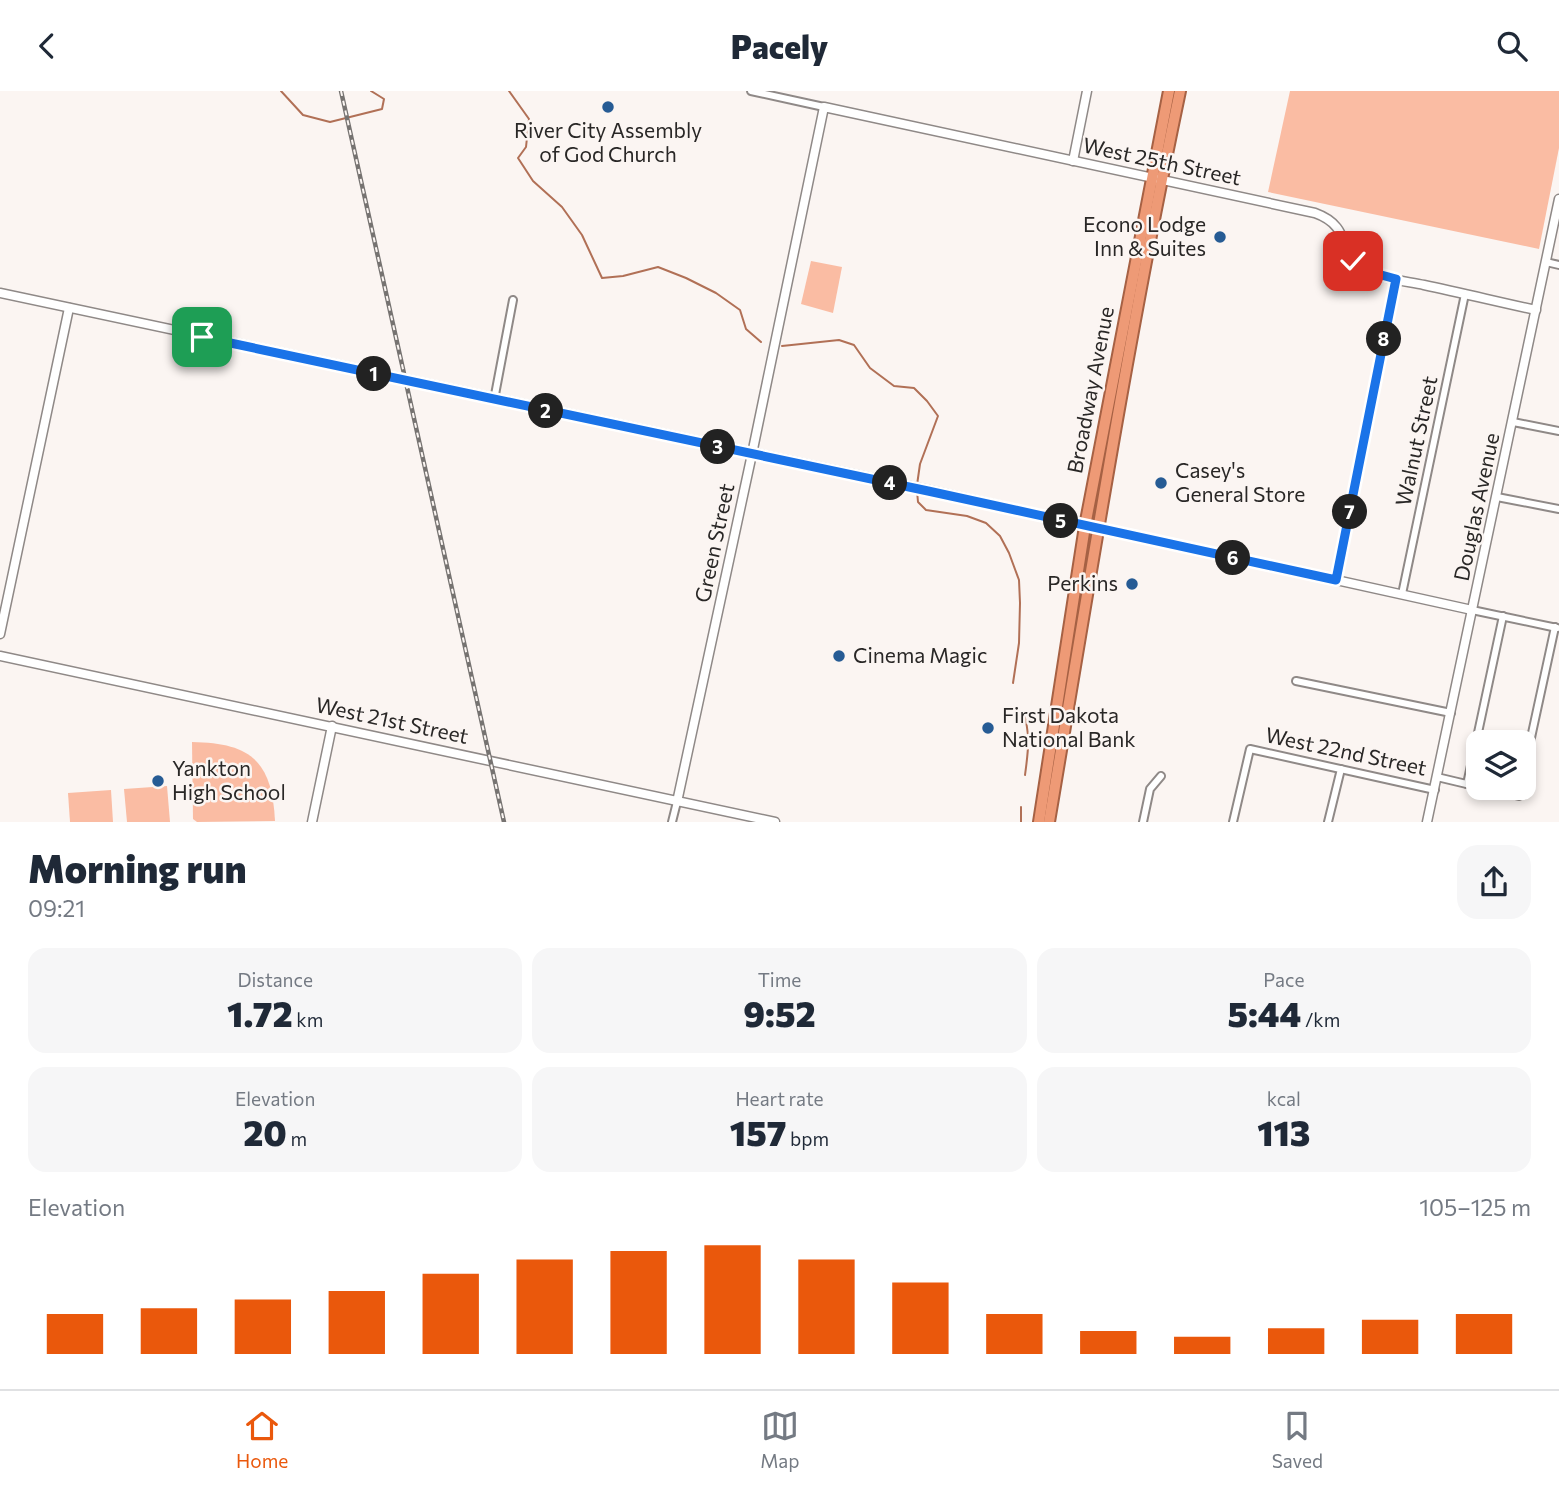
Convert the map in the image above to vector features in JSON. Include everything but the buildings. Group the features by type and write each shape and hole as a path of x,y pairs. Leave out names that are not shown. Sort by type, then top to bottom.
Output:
{"highway":[{"name":"Broadway Avenue","path":"1049,822 1169,91"},
{"name":"Broadway Avenue","path":"1039,822 1085,526 1156,179 1180,91"}],"street":[{"name":"West 25th Street","path":"751,91 1323,216 1339,228 1352,259 1363,270 1536,310"},
{"path":"1073,161 1087,91"},
{"name":"Green Street","path":"672,822 824,107"},
{"name":"Douglas Avenue","path":"1427,822 1559,199"},
{"path":"1546,262 1559,265"},
{"path":"1336,580 1396,279"},
{"path":"0,293 1557,628 1533,730"},
{"name":"Walnut Street","path":"1402,594 1465,294"},
{"path":"494,400 513,300"},
{"path":"0,634 69,308"},
{"path":"1513,422 1559,431"},
{"path":"1497,497 1559,509"},
{"path":"1478,730 1503,616"},
{"name":"West 21st Street","path":"0,656 775,822"},
{"path":"1296,681 1451,713"},
{"path":"312,822 332,726"},
{"name":"West 22nd Street","path":"1233,822 1250,749 1435,790"},
{"path":"1328,822 1340,769"},
{"path":"1143,822 1150,789 1161,776"},
{"path":"1437,777 1466,784"}],"shaded area":[{"path":"1290,91 1559,91 1559,148 1539,249 1268,192"},
{"path":"811,261 842,267 833,313 801,304"},
{"path":"192,742 229,746 254,759 269,783 275,821 197,822 193,819"},
{"path":"167,786 170,822 127,822 124,789"},
{"path":"111,790 113,822 70,822 68,793"}],"waterway":[{"path":"281,91 303,115 330,122 382,109 384,99 371,91"},
{"path":"509,91 529,119 526,147 518,158 533,181 562,207 582,235 602,278 658,267 686,278 716,293 740,310 746,329 761,342"},
{"path":"782,346 839,340 854,345 870,368 894,386 914,388 927,401 938,416 920,464 917,485"},
{"path":"917,491 918,502 926,510 967,516 986,523 1000,536 1009,553 1019,580 1020,603 1019,643 1013,683"},
{"path":"1023,712 1028,735 1025,775"},
{"path":"1021,807 1021,822"}],"railway":[{"path":"341,91 504,822"}],"place":[{"name":"River City Assembly of God Church","path":"608,107"},
{"name":"Econo Lodge Inn & Suites","path":"1220,237"},
{"name":"Casey's General Store","path":"1161,483"},
{"name":"Perkins","path":"1132,584"},
{"name":"Cinema Magic","path":"839,656"},
{"name":"First Dakota National Bank","path":"988,728"},
{"name":"Yankton High School","path":"158,781"}],"route":[{"path":"202,337 1336,580 1396,279 1363,270 1353,261"}]}
